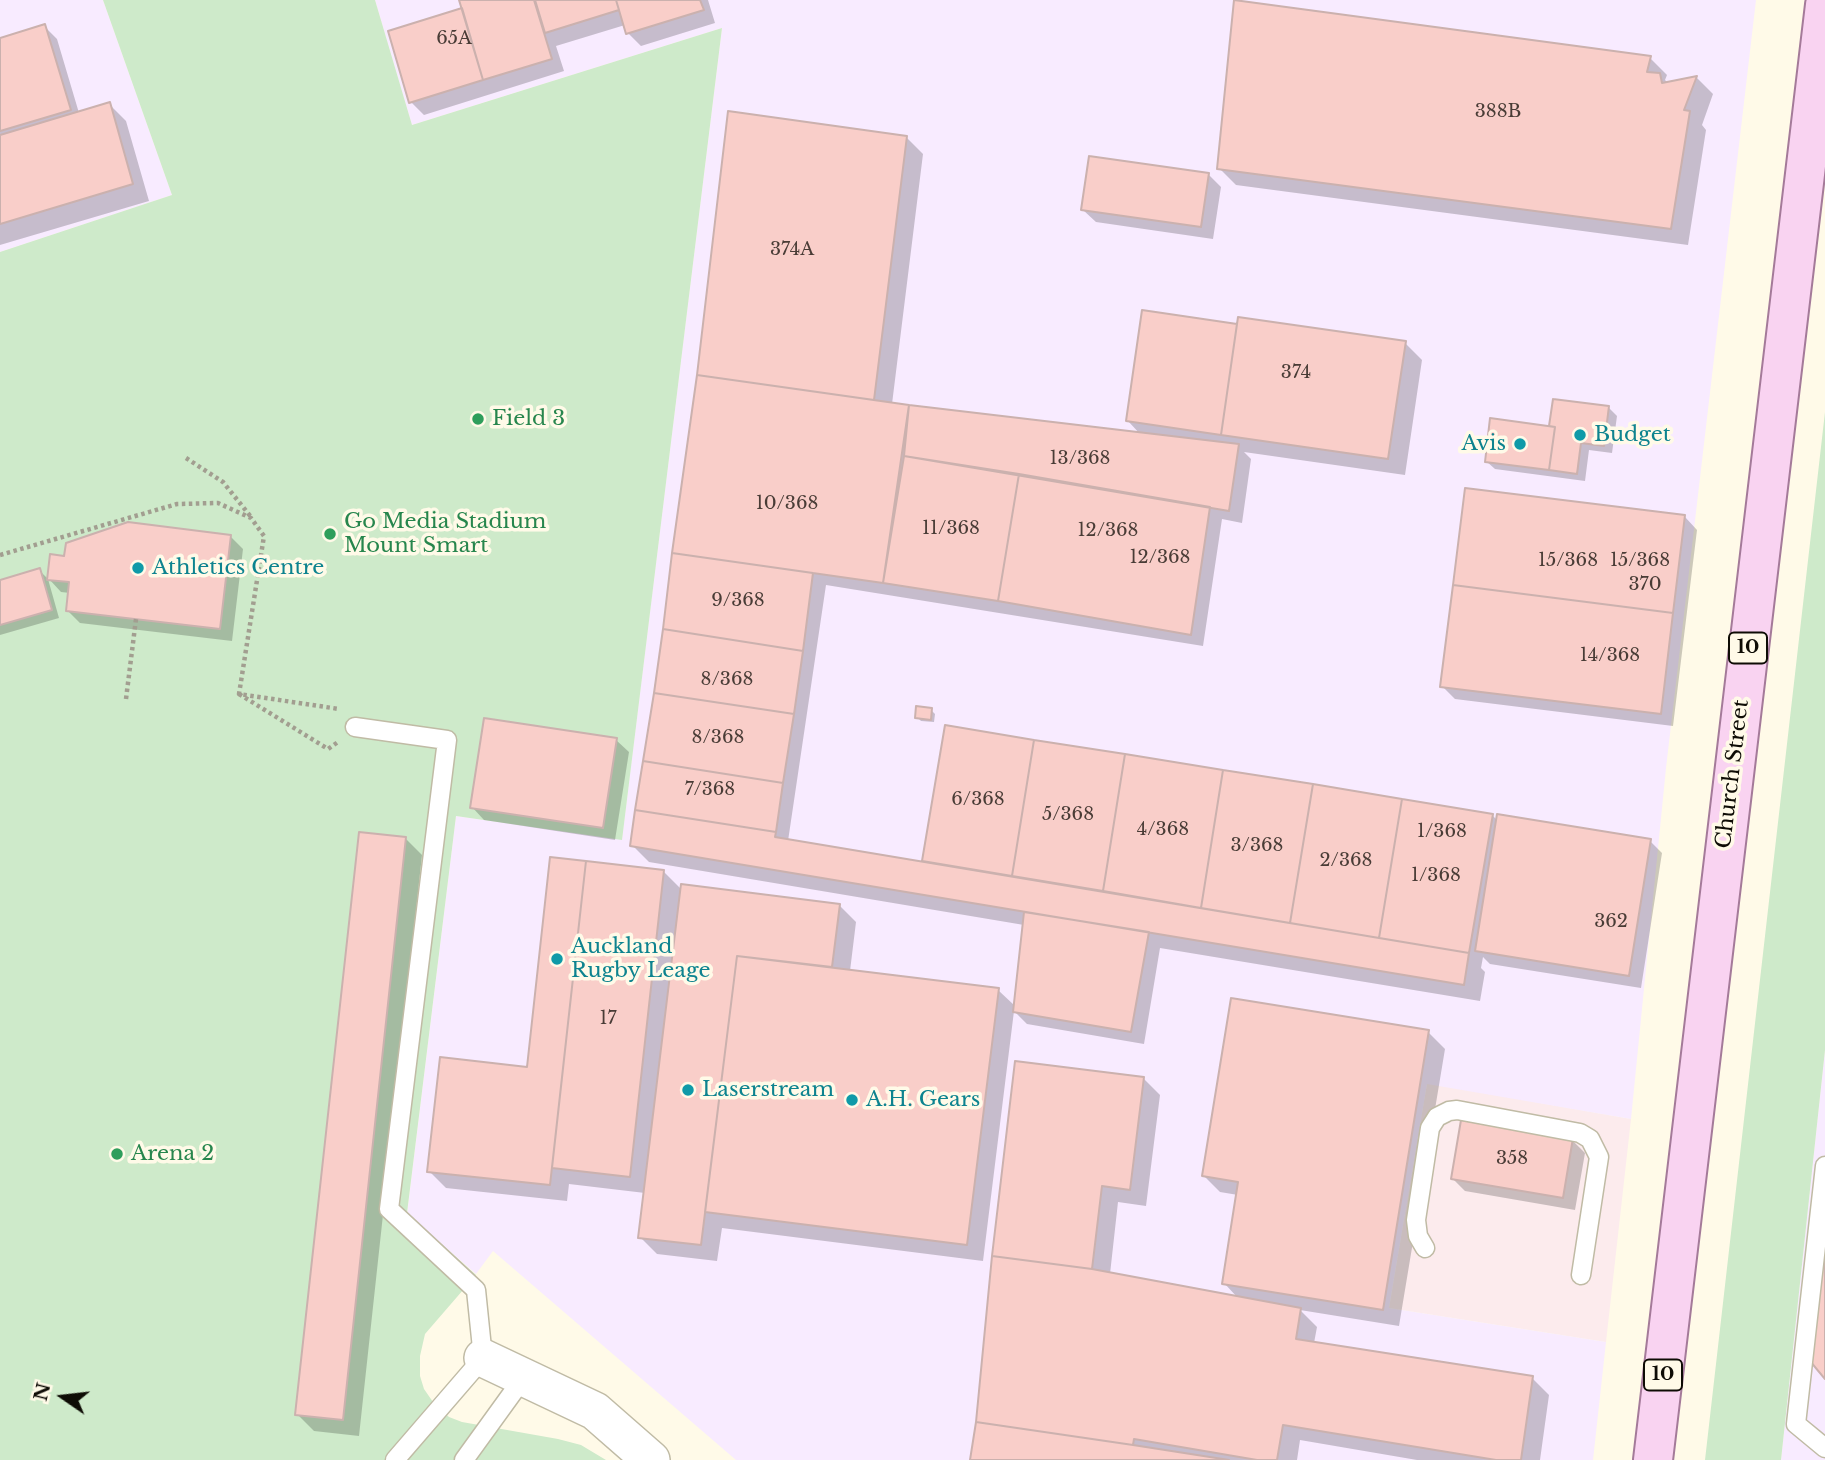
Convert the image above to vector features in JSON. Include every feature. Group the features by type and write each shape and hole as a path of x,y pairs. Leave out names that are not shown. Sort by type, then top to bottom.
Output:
{"main road":[{"name":"Church Street","path":"1653,1460 1825,5"}],"street":[{"path":"484,1358 595,1411 651,1460"}],"lane":[{"path":"355,727 447,740 389,1209 476,1290 484,1358 395,1460"},
{"path":"1425,1248 1418,1236 1416,1220 1430,1128 1437,1117 1457,1110 1580,1133 1590,1139 1599,1157 1581,1275"},
{"path":"1825,1166 1796,1424 1825,1448"},
{"path":"464,1460 524,1377"}],"path":[{"path":"186,458 223,482 264,536 239,694"},
{"path":"0,555 177,504 218,503 251,518"},
{"path":"126,699 136,619"},
{"path":"239,694 341,710"},
{"path":"239,694 328,749 355,727"}],"shaded area":[{"path":"0,0 103,0 172,195 0,252"},
{"path":"375,0 1756,0 1666,768 1631,1119 1427,1084 1389,1308 1606,1342 1593,1460 736,1460 493,1251 476,1274 407,1214 456,816 622,839 722,28 412,125"},
{"path":"1825,1050 1825,1460 1781,1460"},
{"path":"1427,1083 1631,1119 1606,1342 1389,1308"}],"green space":[{"name":"Go Media Stadium Mount Smart","path":"103,0 375,0 412,125 722,28 622,840 456,816 407,1213 476,1275 425,1334 420,1356 420,1376 424,1389 433,1402 449,1417 462,1422 581,1445 606,1460 0,1460 0,252 172,195"},
{"path":"1825,412 1825,1050 1781,1460 1705,1460"}],"building":[{"path":"459,0 534,0 552,59 483,80"},
{"path":"535,0 616,0 619,10 545,33"},
{"path":"616,0 700,0 704,10 626,34"},
{"path":"1234,0 1651,56 1647,72 1660,73 1662,83 1697,76 1684,110 1690,111 1671,229 1217,169"},
{"path":"462,8 483,80 409,103 388,31"},
{"path":"45,24 71,110 0,131 0,38"},
{"path":"110,102 133,184 0,224 0,135"},
{"path":"728,111 907,136 874,400 697,375"},
{"path":"1089,156 1209,173 1201,227 1081,210"},
{"path":"1142,310 1237,324 1221,435 1126,421"},
{"path":"1238,317 1406,341 1388,459 1221,435"},
{"path":"697,375 909,405 883,583 672,553"},
{"name":"Budget","path":"1553,399 1609,406 1604,446 1581,443 1577,474 1549,470 1555,427 1549,426"},
{"path":"909,405 1239,444 1229,511 904,456"},
{"name":"Avis","path":"1490,418 1555,427 1549,470 1485,462"},
{"path":"904,456 1019,474 998,601 883,583"},
{"path":"1019,474 1210,507 1191,635 998,601"},
{"path":"1465,488 1685,515 1673,613 1453,585"},
{"name":"Athletics Centre","path":"128,522 231,535 220,629 66,611 69,582 47,580 50,554 64,556 66,543"},
{"path":"672,553 813,573 803,651 663,629"},
{"path":"40,568 52,610 0,625 0,580"},
{"path":"1453,585 1673,613 1661,714 1440,687"},
{"path":"663,629 803,651 794,714 654,693"},
{"path":"654,693 794,714 783,783 643,761"},
{"path":"916,706 932,708 931,720 915,718"},
{"path":"484,718 617,738 603,828 470,808"},
{"path":"945,725 1034,740 1012,876 922,861"},
{"path":"1034,740 1125,754 1103,891 1012,876"},
{"path":"1125,754 1223,770 1201,908 1103,891"},
{"path":"643,761 783,783 776,832 635,810"},
{"path":"1223,770 1313,784 1290,923 1201,908"},
{"path":"1313,784 1402,799 1379,938 1290,923"},
{"path":"1402,799 1493,814 1469,953 1379,938"},
{"path":"635,810 776,832 775,837 1469,953 1464,985 630,846"},
{"path":"1497,814 1651,839 1629,976 1475,951"},
{"path":"359,832 406,837 343,1420 295,1415"},
{"name":"Auckland Rugby Leage","path":"550,857 586,861 550,1185 427,1172 440,1057 527,1067"},
{"path":"586,861 664,870 630,1177 552,1168"},
{"name":"Laserstream","path":"681,884 840,904 832,967 737,956 701,1245 638,1238"},
{"path":"1024,912 1149,932 1131,1032 1013,1012"},
{"name":"A.H. Gears","path":"737,956 999,988 967,1245 705,1212"},
{"path":"1231,998 1429,1030 1383,1310 1222,1284 1238,1182 1202,1176"},
{"path":"1015,1061 1144,1077 1130,1190 1102,1186 1092,1269 992,1256"},
{"path":"1461,1120 1573,1138 1563,1198 1451,1179"},
{"path":"1825,1230 1825,1379 1810,1361"},
{"path":"992,1256 1092,1269 1301,1308 1296,1339 1533,1376 1521,1460 1496,1460 1283,1425 1277,1460 1257,1460 1134,1439 1133,1445 976,1422"},
{"path":"976,1422 1133,1445 1229,1460 970,1460"}],"place":[{"name":"Field 3","path":"478,419"},
{"name":"Budget","path":"1580,435"},
{"name":"Avis","path":"1520,444"},
{"name":"Go Media Stadium Mount Smart","path":"330,534"},
{"name":"Athletics Centre","path":"138,568"},
{"name":"Auckland Rugby Leage","path":"557,959"},
{"name":"Laserstream","path":"688,1090"},
{"name":"A.H. Gears","path":"852,1100"},
{"name":"Arena 2","path":"117,1154"}]}
